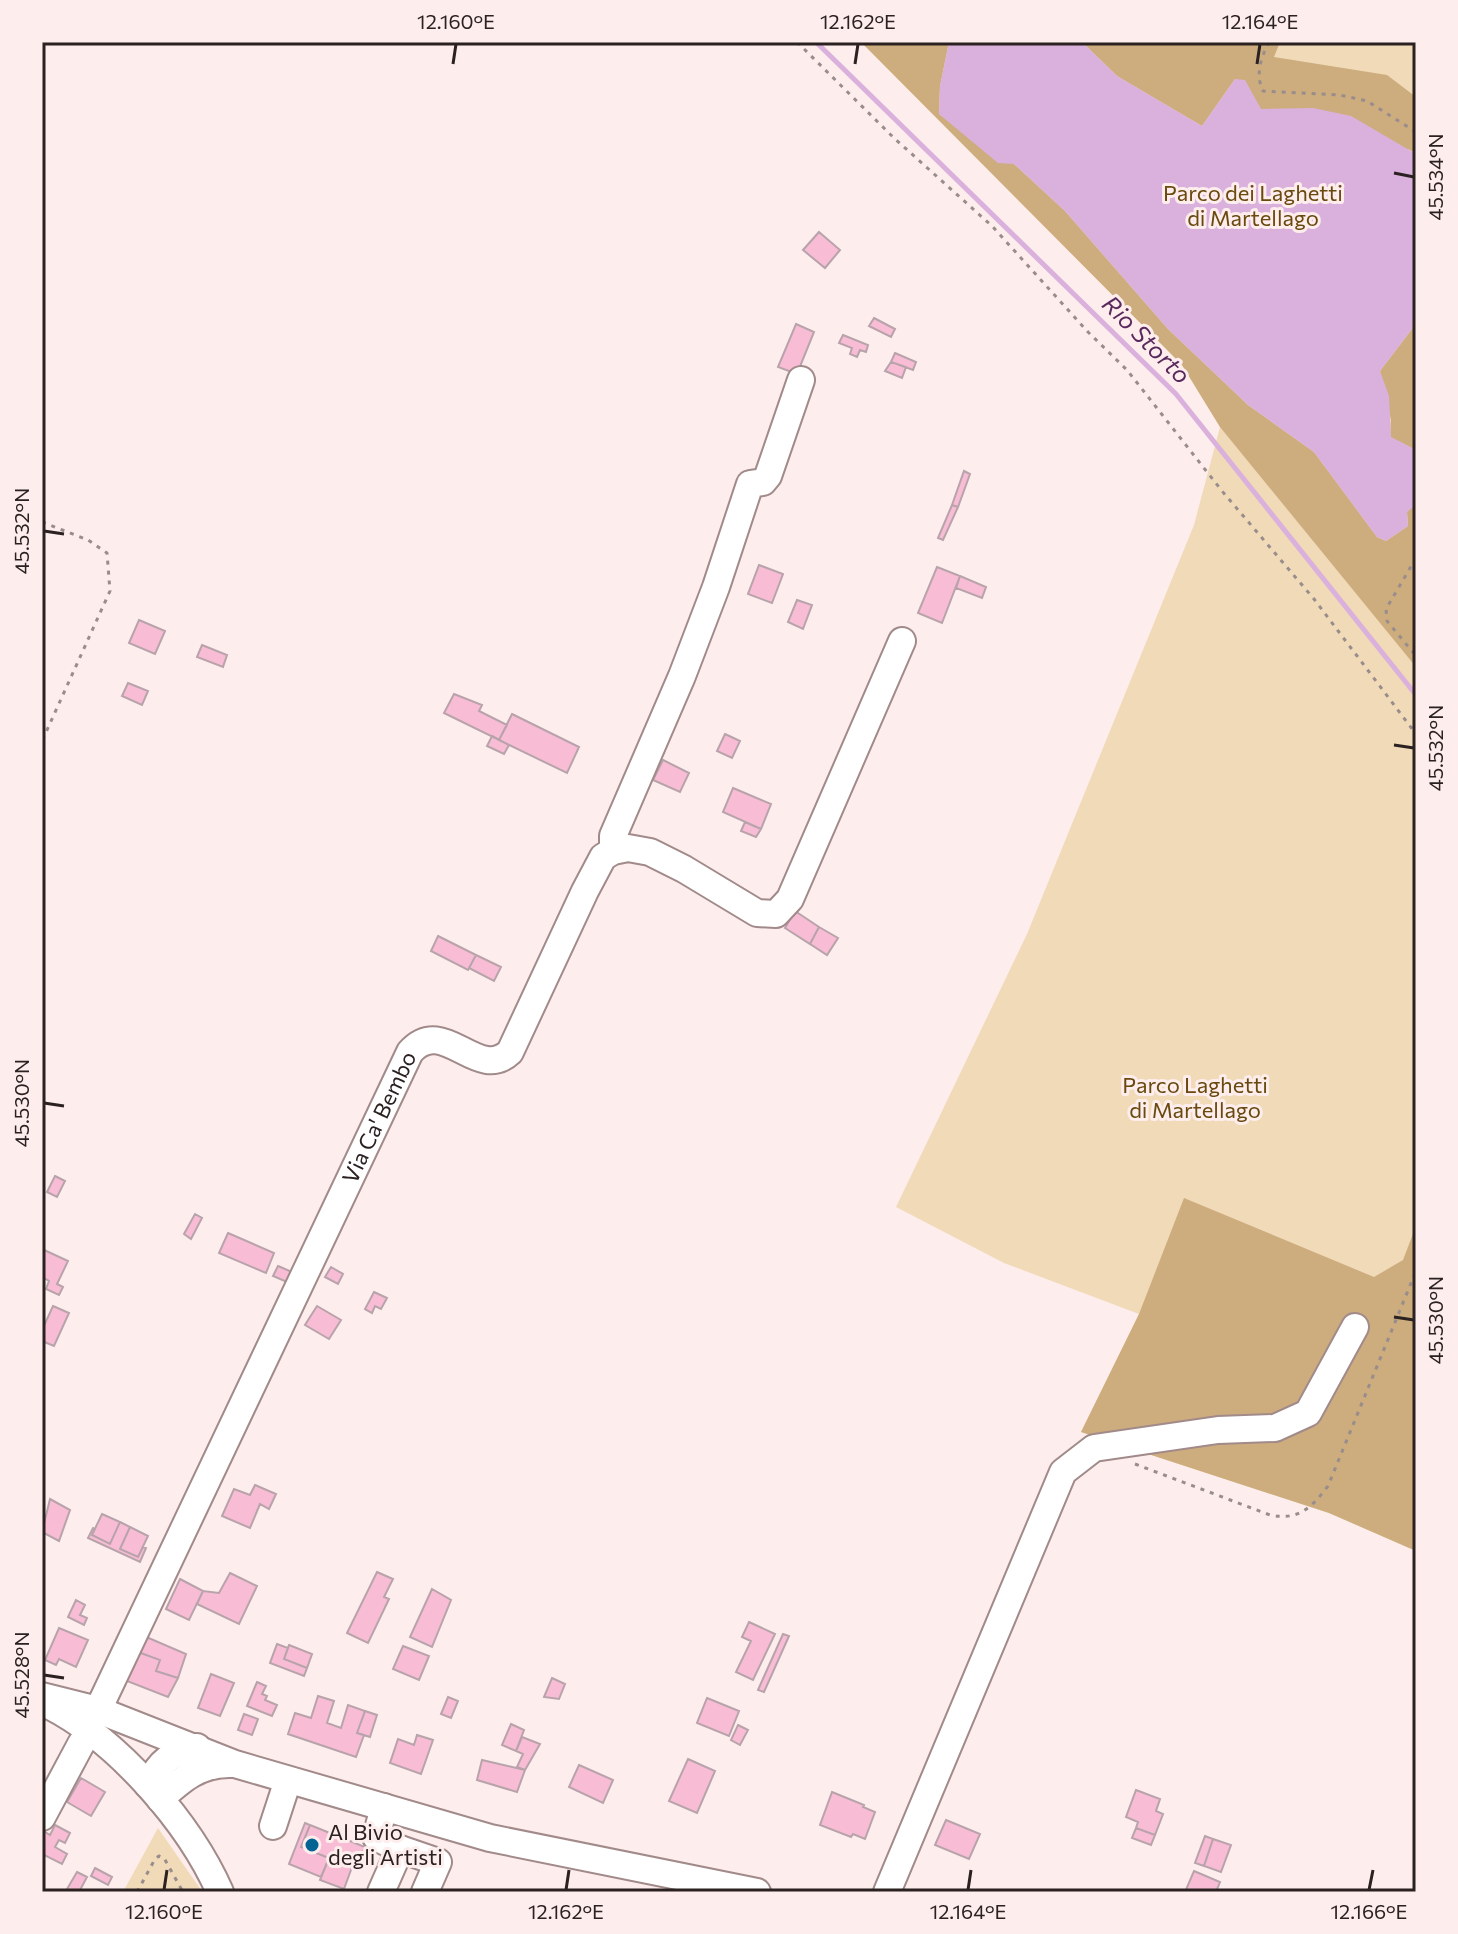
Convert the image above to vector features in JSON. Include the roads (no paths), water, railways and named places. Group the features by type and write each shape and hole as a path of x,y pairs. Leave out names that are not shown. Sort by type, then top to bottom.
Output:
{"street":[{"path":"801,380 768,476 763,482 750,484 682,676 613,836 613,851 628,848 650,852 757,913 776,914 790,899 902,641"},
{"name":"Via Ca' Bembo","path":"42,1817 94,1721 404,1062 417,1044 424,1040 445,1042 487,1060 497,1060 510,1052 585,891 603,857 613,851"},
{"path":"887,1892 1063,1472 1094,1448 1218,1430 1275,1428 1308,1413 1355,1327"},
{"path":"42,1699 94,1721 197,1747 235,1764 431,1821 534,1848 757,1892"},
{"path":"94,1721 120,1756 154,1792 200,1857 220,1892"},
{"path":"154,1792 160,1763 179,1751 197,1747"},
{"path":"154,1792 201,1767 235,1764"},
{"path":"273,1826 288,1780"},
{"path":"384,1807 376,1837 438,1862 425,1892"},
{"path":"381,1892 431,1821"}],"waterway":[{"name":"Rio Storto","path":"816,42 1176,394 1416,695"}],"place":[{"name":"Al Bivio degli Artisti","path":"312,1845"}],"park label":[{"name":"Parco dei Laghetti di Martellago","path":"1253,206"},
{"name":"Parco Laghetti di Martellago","path":"1195,1098"}]}
